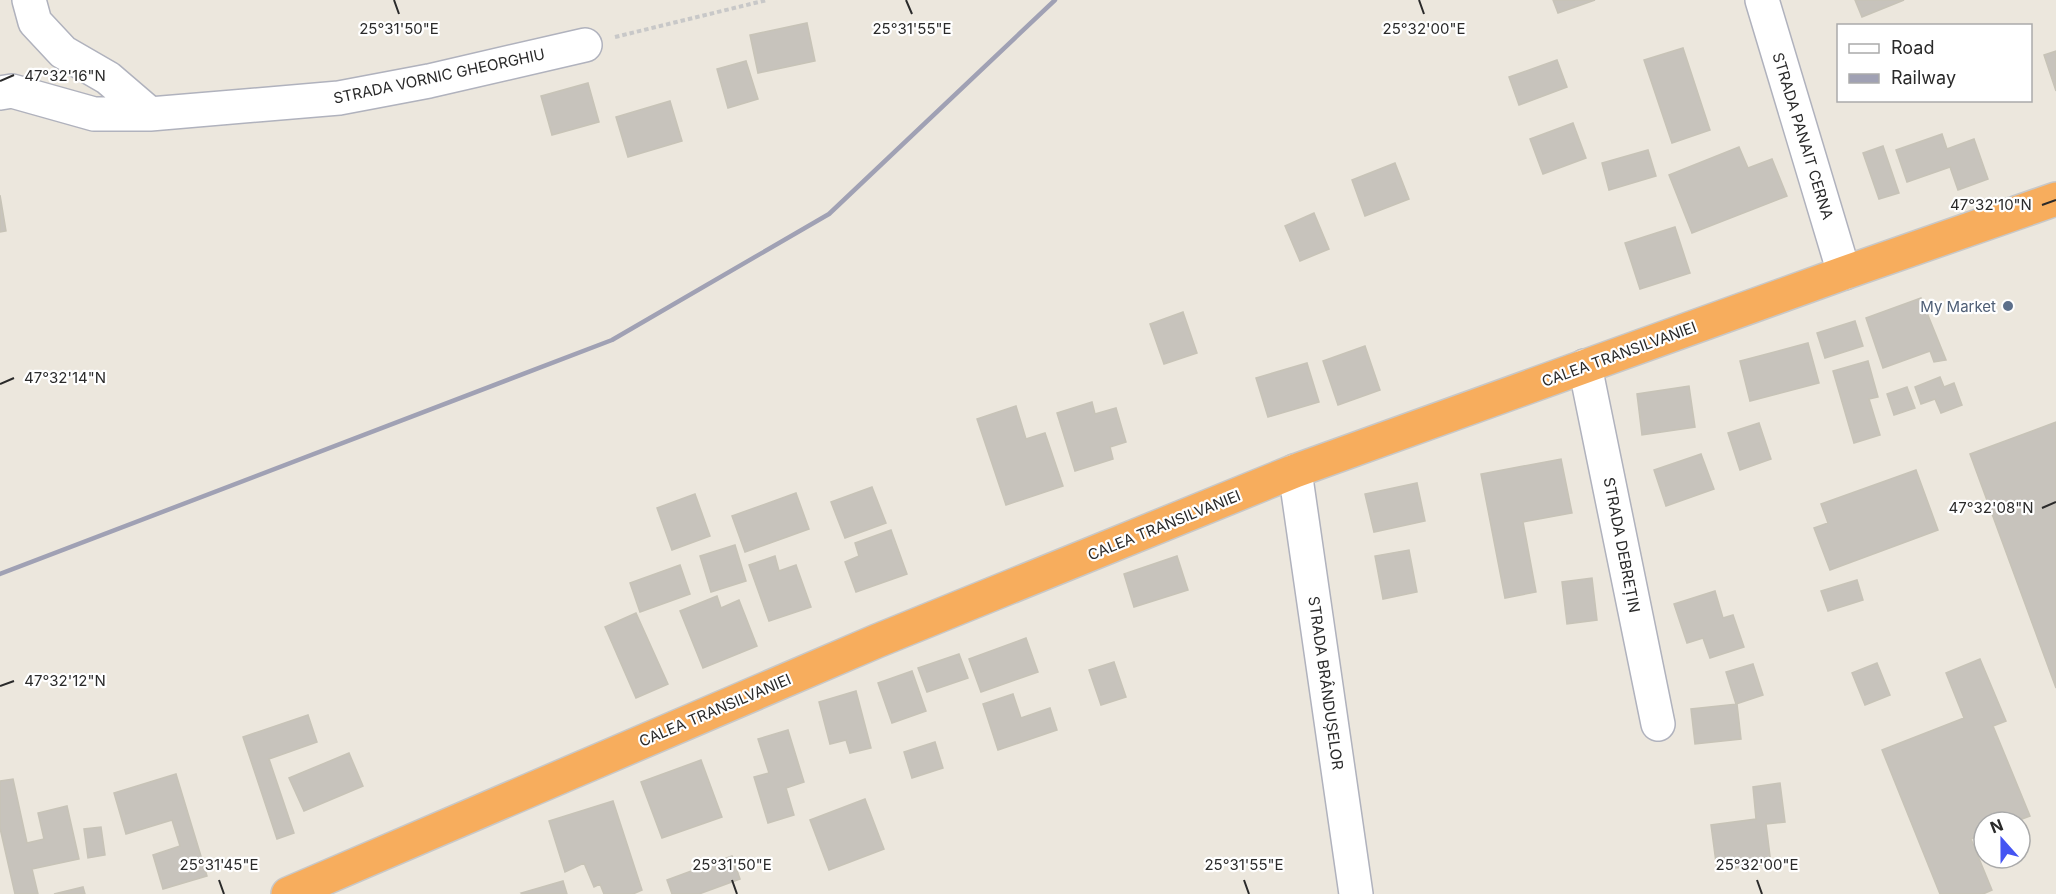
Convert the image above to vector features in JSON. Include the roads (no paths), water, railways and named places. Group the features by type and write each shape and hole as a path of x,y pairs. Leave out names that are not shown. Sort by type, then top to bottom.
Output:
{"highway":[{"name":"CALEA TRANSILVANIEI","path":"288,894 877,640 1295,471 2056,199"}],"street":[{"path":"29,0 35,22 63,52 108,78 150,114"},
{"name":"STRADA PANAIT CERNA","path":"1762,0 1844,273"},
{"name":"STRADA VORNIC GHEORGHIU","path":"0,93 12,91 94,114 150,114 339,98 429,81 585,45"},
{"name":"STRADA DEBREȚIN","path":"1585,366 1658,724"},
{"name":"STRADA BRÂNDUȘELOR","path":"1295,471 1356,894"}],"railway":[{"path":"0,574 612,340 829,214 1055,0"}],"place":[{"name":"My Market","path":"2008,306"}]}
